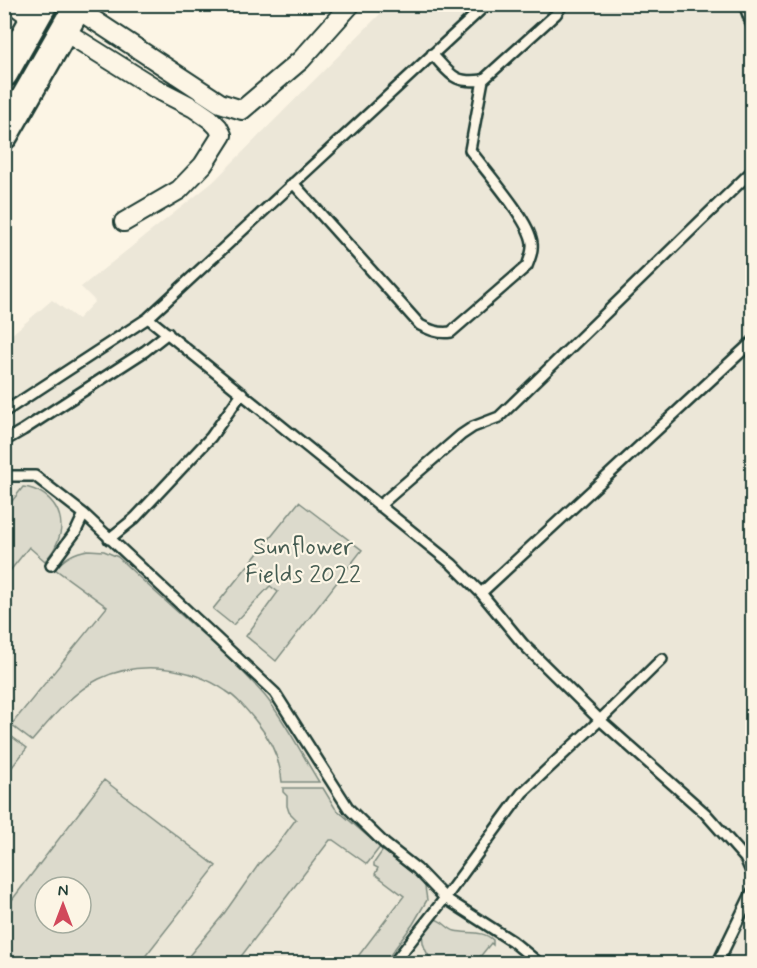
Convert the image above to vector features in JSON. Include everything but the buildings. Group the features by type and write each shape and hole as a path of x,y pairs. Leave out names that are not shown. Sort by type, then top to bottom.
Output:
{"main road":[{"path":"4,73 39,12"},
{"path":"4,135 73,15"}],"street":[{"path":"13,4 39,12"},
{"path":"73,15 220,103 243,110 301,60 351,4"},
{"path":"73,15 155,88 202,114 218,127 222,135 203,165 179,189 124,222"}],"lane":[{"path":"4,412 148,318 487,4"},
{"path":"432,54 461,81 483,80 556,14 563,4"},
{"path":"744,4 753,26"},
{"path":"293,183 420,325 433,331 451,332 527,266 532,252 532,242 525,224 470,150 483,80"},
{"path":"379,506 461,435 473,427 499,417 753,171"},
{"path":"148,318 452,564 523,644 600,720 705,813 745,858 753,874"},
{"path":"4,441 145,351 168,333"},
{"path":"481,594 753,342"},
{"path":"109,539 135,518 211,437 242,393"},
{"path":"4,476 35,476 84,514 275,693 349,810 385,844 417,869 445,898 512,941 540,963"},
{"path":"51,566 76,531 84,514"},
{"path":"393,963 445,898 522,793 662,659"},
{"path":"717,963 753,891"}],"shaded area":[{"path":"389,5 752,5 752,963 5,963 4,341 52,300 78,319 95,301 81,287 213,182"}],"green space":[{"path":"23,487 42,494 56,507 61,525 60,535 45,561 29,547 5,577 5,510"},
{"name":"Sunflower Fields 2022","path":"299,502 362,550 276,661 246,636 278,592 270,586 233,625 213,609"},
{"path":"88,550 104,551 118,557 248,677 280,716 319,782 282,782 279,765 269,741 241,704 212,683 180,671 164,668 130,669 99,679 71,699 32,741 11,725 107,607 55,569 70,556"},
{"path":"4,731 27,748 5,776 4,776"},
{"path":"104,780 216,866 140,963 16,963 5,955 5,909"},
{"path":"283,788 323,788 335,808 380,847 367,864 330,840 236,963 183,963 223,915 259,864 277,845 296,819 289,812 287,796"},
{"path":"383,850 421,880 425,887 427,900 413,924 385,962 353,963 404,896 375,874 378,868 374,866 374,863"},
{"path":"434,919 455,931 485,935 493,940 493,945 491,943 475,963 435,963 423,944 424,931"}]}
